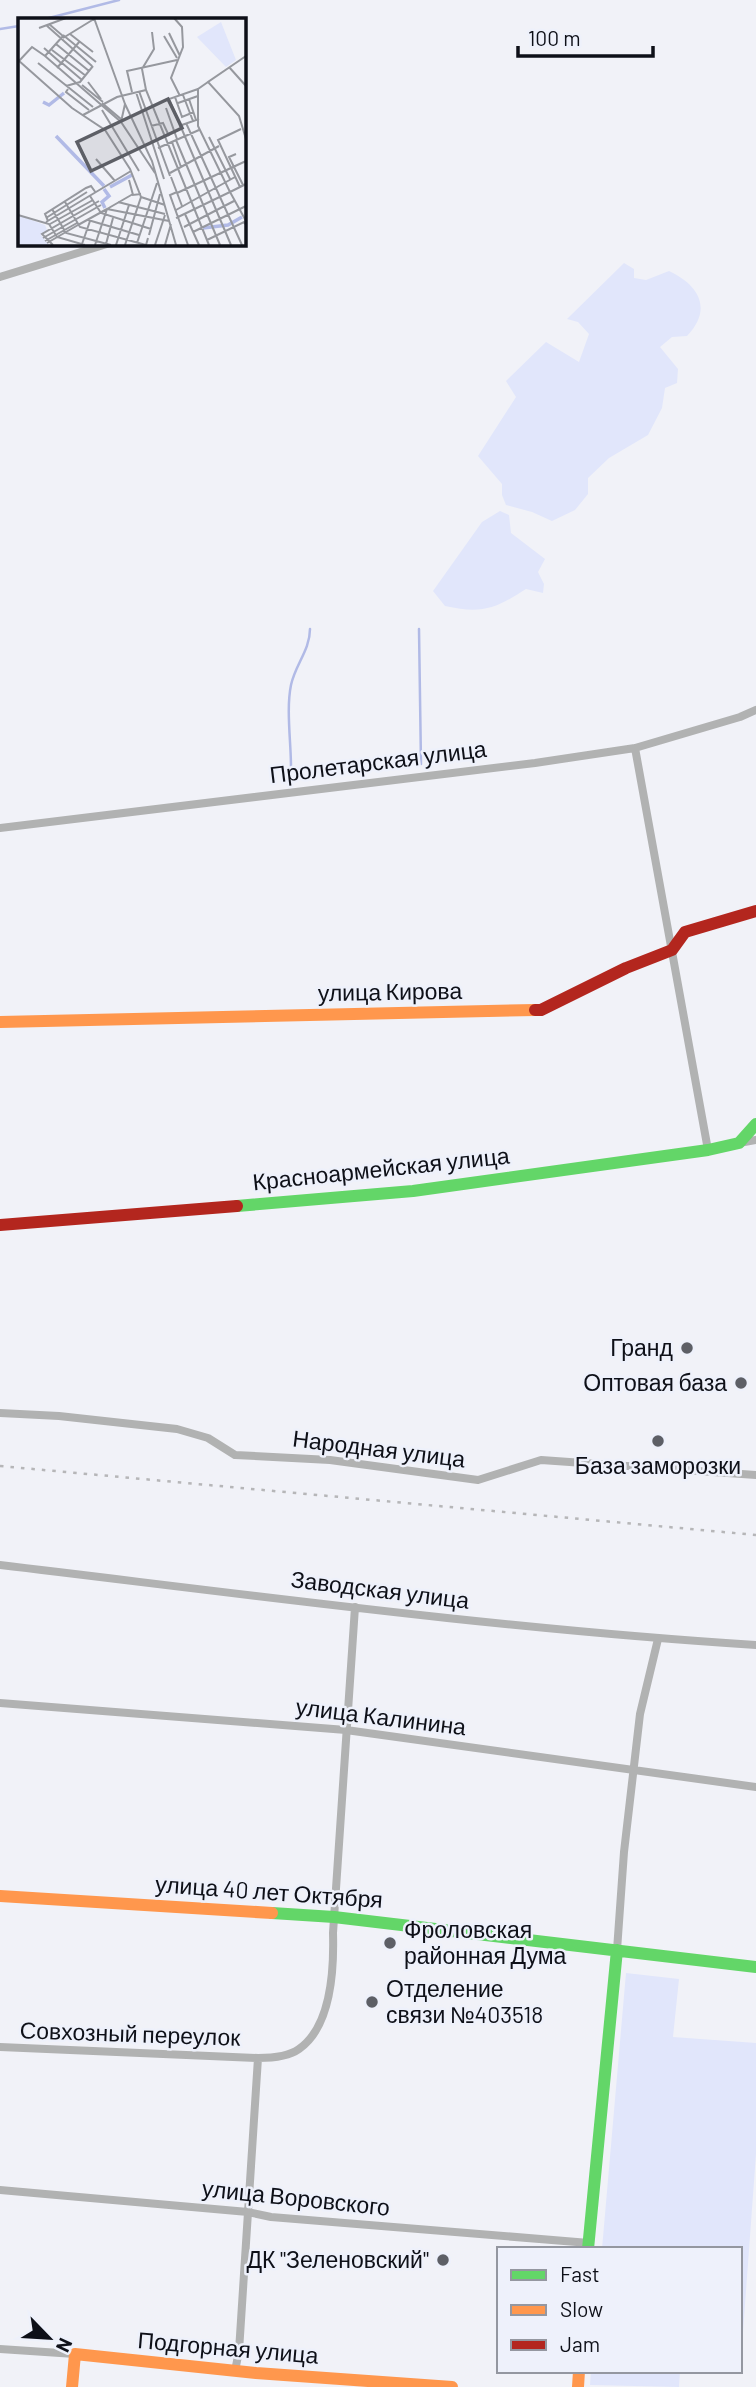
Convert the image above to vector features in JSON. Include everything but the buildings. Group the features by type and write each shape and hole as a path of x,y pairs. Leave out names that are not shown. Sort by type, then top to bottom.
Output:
{"street":[{"path":"0,277 104,245"},
{"name":"Пролетарская улица","path":"0,828 535,763 635,748 756,710"},
{"path":"635,748 708,1150"},
{"name":"улица Кирова","path":"0,1023 541,1010 626,968 672,950 685,932 756,911"},
{"path":"739,1143 756,1124"},
{"path":"739,1143 756,1140"},
{"name":"Красноармейская улица","path":"0,1225 414,1191 708,1150 739,1143"},
{"name":"Народная улица","path":"0,1413 59,1416 177,1429 208,1438 235,1455 330,1460 478,1480 541,1460 756,1475"},
{"name":"Заводская улица","path":"0,1565 355,1607 658,1639 756,1645"},
{"name":"Совхозный переулок","path":"0,2047 271,2058 292,2053 300,2048 316,2029 328,1997 333,1968 334,1917 355,1607"},
{"path":"589,2246 619,1908 640,1714 658,1639"},
{"name":"улица Калинина","path":"0,1703 346,1730 756,1787"},
{"name":"улица 40 лет Октября","path":"0,1896 334,1917 756,1967"},
{"name":"Совхозный переулок","path":"235,2371 239,2351 258,2058"},
{"name":"улица Воровского","path":"0,2190 589,2246"},
{"name":"Подгорная улица","path":"0,2349 235,2371 452,2387"},
{"path":"72,2387 75,2354"}],"shaded area":[{"path":"624,263 634,269 634,278 646,280 669,271 688,283 699,299 699,316 687,336 672,337 660,347 678,369 677,383 665,388 662,408 648,435 609,458 588,478 588,494 575,510 552,521 506,505 502,484 478,456 516,397 506,381 546,342 579,362 589,334 578,322 567,319"},
{"path":"500,511 509,515 511,533 545,559 538,572 544,584 543,593 526,589 488,608 469,610 445,606 433,591 482,522"},
{"path":"626,1973 679,1979 673,2037 756,2043 756,2154 743,2332 742,2247 602,2247"},
{"path":"591,2373 680,2373 679,2387 590,2385"}],"waterway":[{"path":"49,18 119,0"},
{"path":"0,29 18,26"},
{"path":"291,767 290,694 293,678 308,644 310,629"},
{"path":"419,629 421,764"}],"railway":[{"path":"0,1466 756,1535"}],"traffic: fast":[{"path":"237,1206 413,1191 708,1150 739,1143 756,1124"},
{"path":"272,1913 334,1917 756,1967"},
{"path":"588,2247 617,1950"}],"traffic: slow":[{"path":"0,1022 535,1010"},
{"path":"0,1896 272,1913"},
{"path":"72,2387 75,2354 256,2373 452,2387"},
{"path":"578,2387 579,2373"}],"traffic: jam":[{"path":"535,1010 541,1010 626,968 672,950 685,932 756,911"},
{"path":"0,1225 237,1206"}],"place":[{"name":"Гранд","path":"687,1348"},
{"name":"Оптовая база","path":"741,1383"},
{"name":"База заморозки","path":"658,1441"},
{"name":"Фроловская районная Дума","path":"390,1943"},
{"name":"Отделение связи №403518","path":"372,2002"},
{"name":"ДК \"Зеленовский\"","path":"443,2260"}]}
